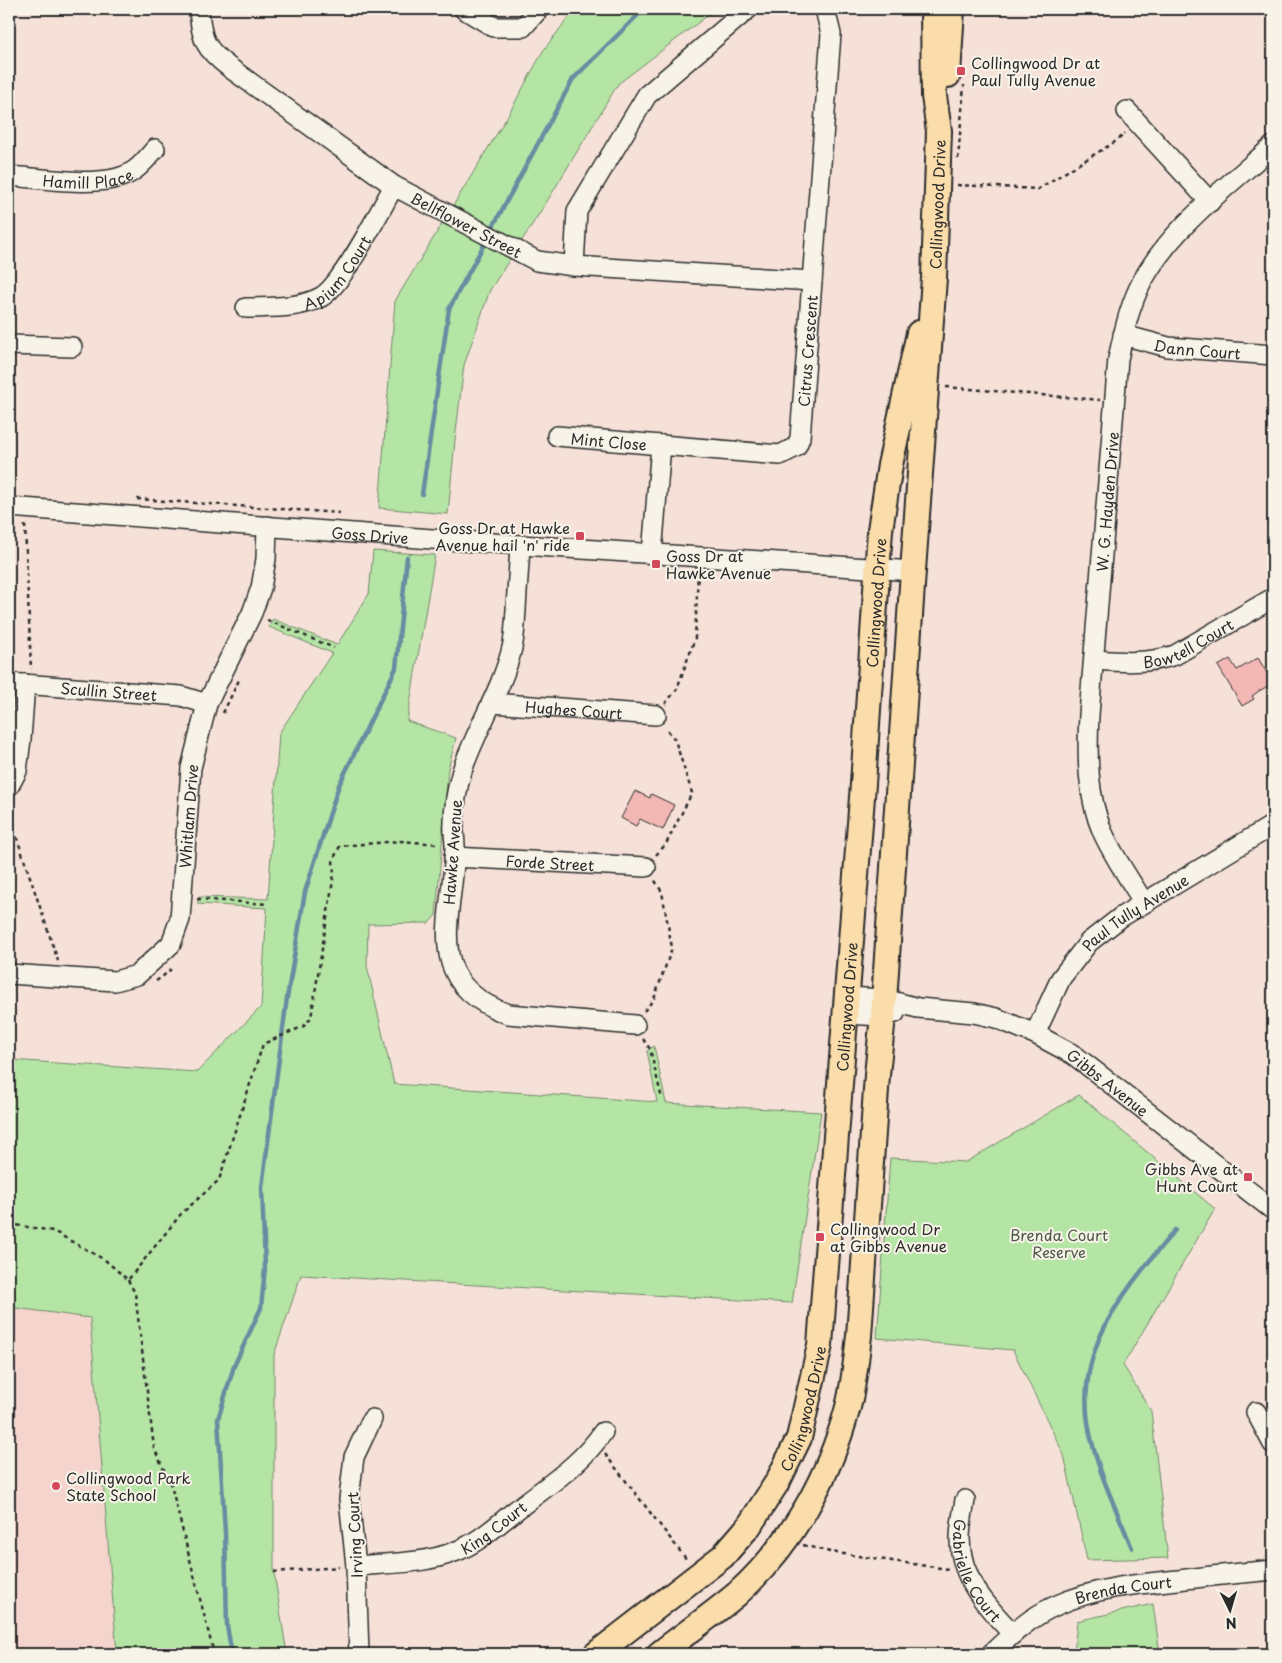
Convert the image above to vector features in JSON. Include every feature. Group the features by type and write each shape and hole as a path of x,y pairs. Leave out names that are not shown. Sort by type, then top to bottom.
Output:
{"main road":[{"name":"Collingwood Drive","path":"933,9 934,96 939,131"},
{"name":"Collingwood Drive","path":"659,1654 737,1593 771,1558 785,1540 802,1515 824,1476 846,1416 854,1376 860,1327 877,1075 884,1008 934,278 939,131 946,98 952,9"},
{"name":"Collingwood Drive","path":"596,1654 723,1556 750,1526 778,1481 799,1438 820,1345 863,784 880,530 890,465 916,344 934,278"}],"street":[{"name":"Bellflower Street","path":"199,9 200,26 205,44 216,57 394,186 537,261 574,266 812,281"},
{"path":"464,9 494,27 523,27 539,9"},
{"path":"574,266 578,211 647,95 748,9"},
{"name":"Citrus Crescent","path":"660,445 780,455 796,447 800,438 831,34 825,9"},
{"path":"1132,116 1210,202"},
{"name":"W. G. Hayden Drive","path":"1144,903 1103,832 1096,814 1089,766 1088,738 1118,359 1123,334 1139,288 1158,258 1176,235 1273,146"},
{"name":"Hamill Place","path":"9,176 92,181 108,180 132,172 155,149"},
{"name":"Apium Court","path":"246,308 297,305 322,297 338,281 394,186"},
{"name":"Dann Court","path":"1123,334 1168,347 1273,355"},
{"path":"9,345 72,347"},
{"name":"Mint Close","path":"557,436 660,445"},
{"path":"652,554 660,445"},
{"name":"Goss Drive","path":"18,508 267,526 300,519 374,534 700,558 913,571"},
{"name":"Whitlam Drive","path":"9,974 115,981 137,975 171,944 180,919 191,768 208,704 252,613 261,588 266,559 267,526"},
{"name":"Hawke Avenue","path":"520,545 512,648 492,703 471,745 458,787 454,824 455,851 446,932 448,954 462,984 479,1001 494,1009 508,1014 635,1025"},
{"name":"Bowtell Court","path":"1094,660 1138,662 1160,660 1175,655 1273,598"},
{"path":"9,786 17,771 21,739 23,684"},
{"name":"Scullin Street","path":"23,684 181,696 208,704"},
{"name":"Hughes Court","path":"492,703 656,715"},
{"name":"Paul Tully Avenue","path":"1035,1034 1061,978 1089,942 1121,917 1273,825"},
{"name":"Forde Street","path":"455,851 646,866"},
{"name":"Gibbs Avenue","path":"846,1006 956,1010 996,1018 1035,1034 1074,1055 1273,1210"},
{"path":"1256,1412 1273,1444"},
{"name":"Irving Court","path":"359,1654 356,1566 349,1499 354,1457 372,1419"},
{"name":"King Court","path":"356,1566 423,1561 455,1552 482,1537 571,1468 599,1437"},
{"name":"Gabrielle Court","path":"965,1500 960,1538 961,1555 967,1572 974,1588 987,1606 1013,1634"},
{"name":"Brenda Court","path":"991,1654 1013,1634 1054,1606 1087,1594 1123,1585 1273,1570"}],"path":[{"path":"956,185 1038,189 1118,140 1132,116"},
{"path":"941,387 1114,400"},
{"path":"136,499 300,519 340,513"},
{"path":"18,508 25,527 30,664 23,684"},
{"path":"662,1099 650,1049 635,1025 654,999 672,948 662,892 646,866 666,844 692,793 675,740 656,715 677,689 695,638 700,558"},
{"path":"252,613 334,648"},
{"path":"9,814 64,977"},
{"path":"128,1280 181,1214 219,1180 263,1044 308,1024 311,1018 334,874 333,860 340,846 400,840 455,851"},
{"path":"182,898 268,904"},
{"path":"9,1224 52,1231 104,1260 128,1280 135,1293 154,1448 171,1485 214,1654"},
{"path":"599,1437 699,1575"},
{"path":"785,1540 830,1552 967,1572"},
{"path":"274,1572 356,1566"}],"shaded area":[{"name":"Collingwood Park State School","path":"9,1307 90,1318 117,1654 9,1654"}],"green space":[{"path":"575,9 716,9 618,84 546,203 490,290 464,365 448,514 379,508 395,301 507,117 543,51"},
{"path":"373,551 435,555 407,721 456,738 448,769 436,915 429,923 368,924 367,966 394,1084 657,1102 647,1051 654,1046 666,1103 821,1112 792,1303 301,1275 274,1355 274,1572 287,1654 117,1654 90,1318 9,1307 9,1060 197,1072 261,1007 267,908 198,904 198,897 268,899 279,733 332,653 269,627 273,619 337,645 369,594"},
{"name":"Brenda Court Reserve","path":"1079,1095 1215,1209 1123,1365 1151,1411 1168,1558 1087,1560 1064,1455 1013,1350 877,1338 890,1158 966,1162"},
{"path":"1153,1604 1160,1654 1074,1654 1077,1621"}],"building":[{"path":"1258,658 1273,683 1252,696 1254,699 1242,706 1218,666 1230,659 1237,670"},
{"path":"635,791 650,798 651,794 674,805 663,830 640,819 636,826 621,818"}],"waterway":[{"path":"490,232 573,79 644,9"},
{"path":"422,494 449,309 487,239"},
{"path":"232,1654 227,1626 225,1532 218,1419 234,1366 261,1308 265,1268 262,1187 287,998 305,892 339,785 396,668 407,557"},
{"path":"1132,1548 1105,1483 1092,1442 1087,1410 1088,1380 1094,1352 1105,1326 1137,1277 1175,1230"}],"place":[{"name":"Collingwood Dr at Paul Tully Avenue","path":"961,71"},
{"name":"Goss Dr at Hawke Avenue hail 'n' ride","path":"580,536"},
{"name":"Goss Dr at Hawke Avenue","path":"656,564"},
{"name":"Gibbs Ave at Hunt Court","path":"1248,1177"},
{"name":"Collingwood Dr at Gibbs Avenue","path":"820,1237"},
{"name":"Collingwood Park State School","path":"56,1486"}]}
